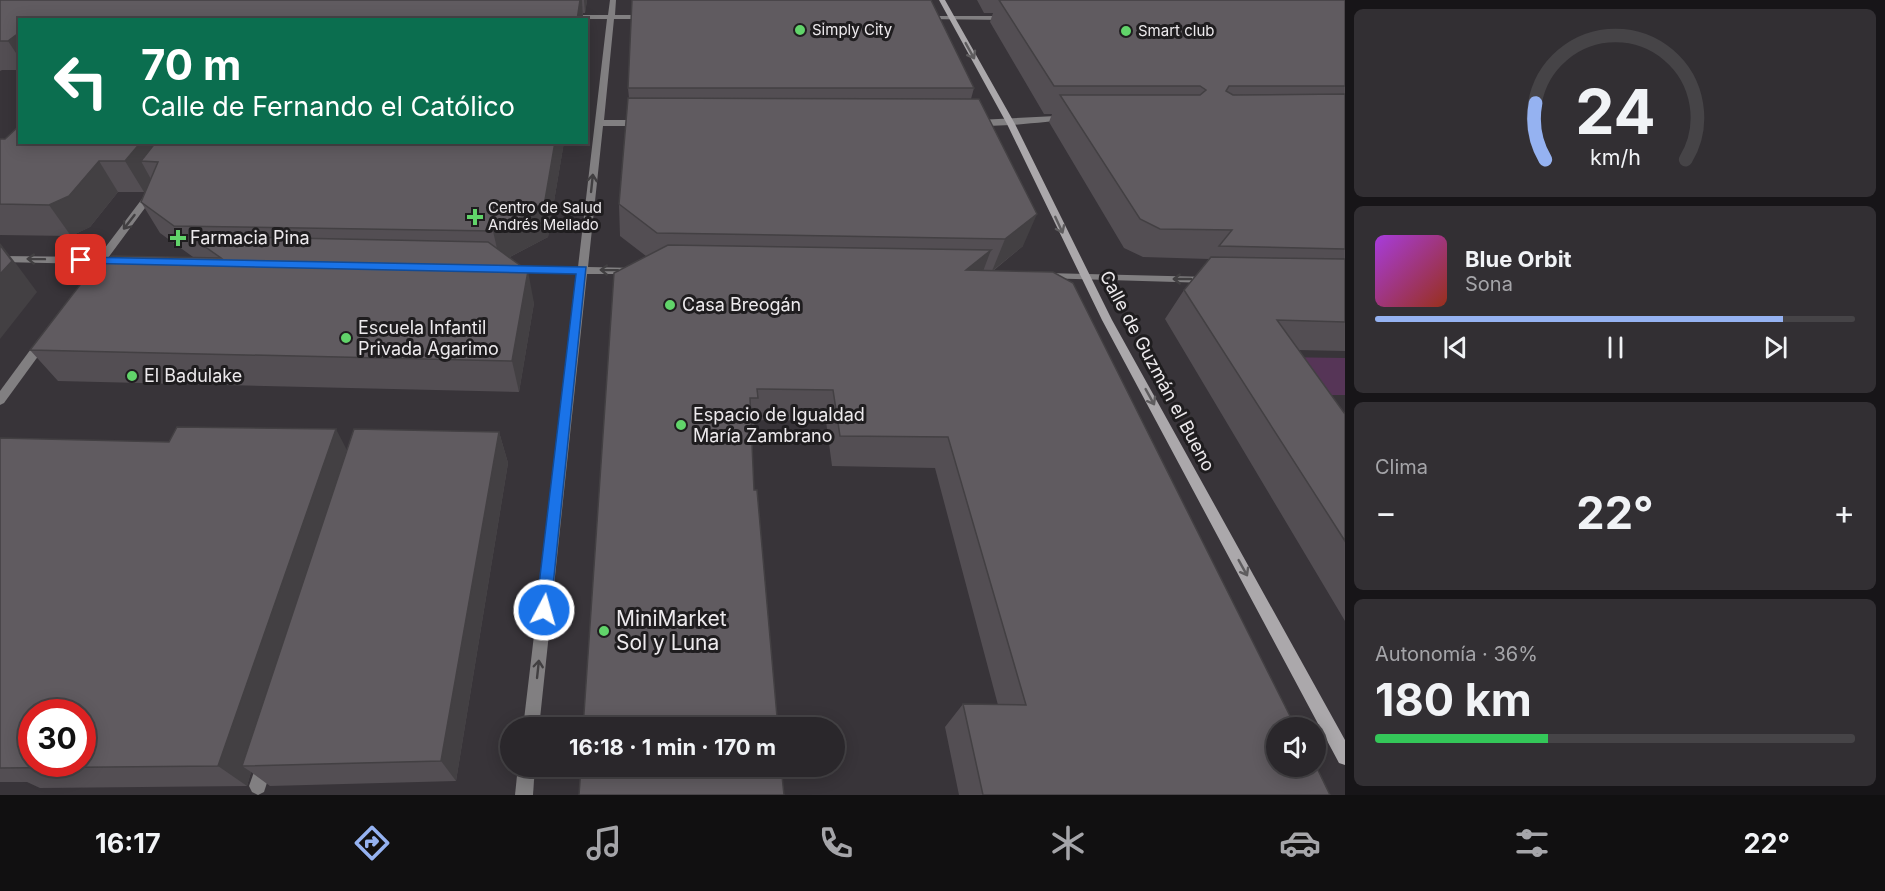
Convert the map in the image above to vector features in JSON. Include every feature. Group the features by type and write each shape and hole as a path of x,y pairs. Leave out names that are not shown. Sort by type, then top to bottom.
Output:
{"street":[{"path":"532,717 613,0"},
{"name":"Calle de Guzmán el Bueno","path":"942,0 1011,124 1086,278 1345,757"},
{"path":"554,17 654,18"},
{"path":"921,18 1017,18"},
{"path":"973,123 1011,124 1034,118 1081,118"},
{"path":"599,123 652,123"},
{"path":"89,278 155,188"},
{"path":"0,259 134,261"},
{"path":"499,268 647,271"},
{"path":"1040,276 1226,280"},
{"path":"0,400 48,334"},
{"path":"258,786 269,752"},
{"path":"524,795 526,777"}],"shaded area":[{"path":"1277,357 1345,358 1345,395 1302,395"}],"building":[{"path":"0,0 580,0 577,18 18,18 18,34 8,41 0,41"},
{"path":"632,0 931,0 974,88 628,88"},
{"path":"999,0 1345,0 1345,86 1229,86 1226,91 1233,95 1345,94 1345,249 1219,246 1232,230 1160,229 1140,219 1060,95 1200,95 1206,90 1200,86 1054,86"},
{"path":"628,98 979,99 1037,214 1005,239 657,233 619,204"},
{"path":"18,127 18,144 139,144 125,161 99,161 69,196 49,205 0,204 0,139 5,139"},
{"path":"154,144 555,144 544,206 493,231 174,226 141,202 158,162 141,161"},
{"path":"190,236 488,242 528,271 512,361 30,350 96,264 112,256 221,258"},
{"path":"0,245 12,261 0,274"},
{"path":"668,245 991,250 966,270 1053,272 1073,283 1290,717 1266,717 1266,777 1321,777 1330,795 983,795 963,704 1026,705 948,437 840,436 833,390 757,389 758,398 750,398 754,490 757,490 777,717 584,717 614,273"},
{"path":"1211,257 1345,259 1345,322 1277,320 1345,414 1345,541 1184,290"},
{"path":"177,427 336,429 218,766 96,767 96,699 18,699 18,768 0,768 0,438 169,442"},
{"path":"354,429 499,432 441,761 242,766"},
{"path":"580,777 782,777 784,795 579,795"}],"place":[{"name":"Simply City","path":"800,30"},
{"name":"Smart club","path":"1126,31"},
{"name":"Centro de Salud Andrés Mellado","path":"475,217"},
{"name":"Farmacia Pina","path":"178,238"},
{"name":"Casa Breogán","path":"670,305"},
{"name":"Escuela Infantil Privada Agarimo","path":"346,338"},
{"name":"El Badulake","path":"132,376"},
{"name":"Espacio de Igualdad María Zambrano","path":"681,425"},
{"name":"MiniMarket Sol y Luna","path":"604,631"}],"route":[{"path":"81,260 582,270 544,610"}]}
